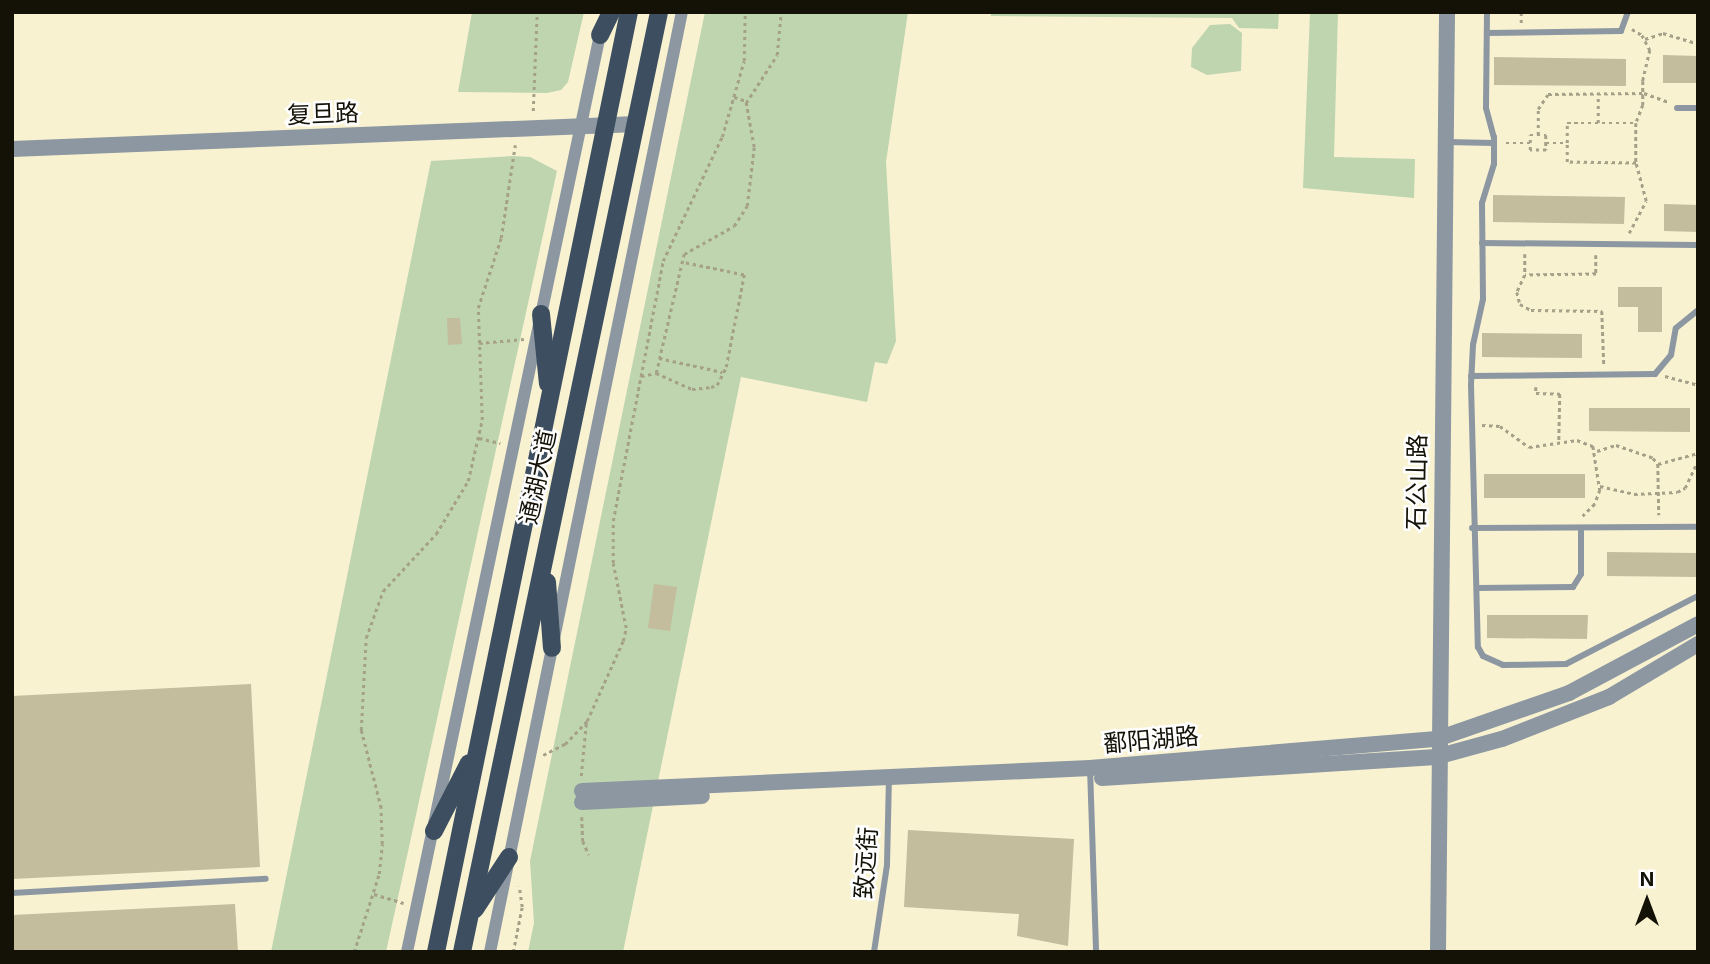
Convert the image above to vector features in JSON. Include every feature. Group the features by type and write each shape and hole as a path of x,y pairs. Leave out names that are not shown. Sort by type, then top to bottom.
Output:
{"main road":[{"path":"600,35 611,12"},
{"name":"通湖大道","path":"436,952 629,12"},
{"name":"通湖大道","path":"462,952 660,18"},
{"path":"541,314 550,402"},
{"path":"545,562 552,648"},
{"path":"434,831 480,741"},
{"path":"469,918 509,857"}],"street":[{"path":"407,952 604,12"},
{"path":"490,952 682,12"},
{"name":"石公山路","path":"1438,952 1436,757 1447,12"},
{"name":"复旦路","path":"12,149 636,124"},
{"name":"鄱阳湖路","path":"1090,773 1437,739 1569,693 1698,624"},
{"name":"鄱阳湖路","path":"582,796 1436,757 1502,739 1609,697 1698,644"}],"lane":[{"path":"1488,12 1486,108 1494,143 1494,164 1482,202 1483,299 1473,345 1471,376 1472,528 1478,647 1483,656 1503,665 1566,664 1698,596"},
{"path":"1487,33 1611,31 1626,27 1628,12"},
{"path":"1677,108 1698,108"},
{"path":"1444,142 1494,143"},
{"path":"1482,243 1698,245"},
{"path":"1471,376 1604,377 1655,374 1671,355 1676,328 1698,310"},
{"path":"1472,528 1698,527"},
{"path":"1477,588 1573,587 1581,574 1581,528"},
{"path":"1090,773 1096,952"},
{"name":"致远街","path":"874,952 887,865 889,782"},
{"path":"12,892 266,878"}],"path":[{"path":"534,129 537,12"},
{"path":"537,757 565,744 587,721 623,641 626,628 613,564 613,521 663,261 671,236 709,169 734,97 744,61 745,12"},
{"path":"656,373 680,262 689,249 734,226 747,206 754,147 747,101 777,55 781,12"},
{"path":"1618,245 1643,212 1646,201 1636,163 1636,123 1644,93 1650,50 1645,38 1626,27"},
{"path":"1645,38 1663,33 1698,44"},
{"path":"1598,93 1598,124"},
{"path":"1538,135 1538,109 1548,94 1644,93 1677,108"},
{"path":"734,97 747,101"},
{"path":"1636,123 1567,124 1567,162 1636,163"},
{"path":"354,952 374,894 382,844 381,808 360,730 366,638 383,591 457,504 479,438 478,308 501,238 516,129"},
{"path":"1530,135 1546,135 1546,150 1531,150 1530,143 1530,135"},
{"path":"1494,143 1530,143"},
{"path":"1546,143 1567,143"},
{"path":"1698,152 1698,159"},
{"path":"1525,244 1525,275 1517,292 1525,308 1602,311 1604,377"},
{"path":"1525,275 1596,274 1596,244"},
{"path":"641,376 656,373 692,389 718,385 744,275 680,262"},
{"path":"479,344 529,340"},
{"path":"659,358 722,372"},
{"path":"1655,374 1698,385"},
{"path":"1536,376 1536,393 1560,394 1559,441"},
{"path":"1471,425 1500,426 1529,447 1559,441 1585,442 1597,451 1624,447 1644,452 1658,464 1659,528"},
{"path":"479,438 507,444"},
{"path":"1581,528 1582,517 1595,504 1600,486 1597,451"},
{"path":"1658,464 1698,453"},
{"path":"1600,486 1660,495 1685,488 1698,460"},
{"path":"374,894 407,904"}],"green space":[{"path":"472,12 584,12 568,82 561,90 547,93 458,92"},
{"path":"705,12 908,12 886,162 896,341 887,364 875,362 867,402 741,377 623,952 528,952 534,923 530,861"},
{"path":"991,12 1279,12 1278,29 1239,28 1232,18 991,16"},
{"path":"1310,12 1338,12 1334,157 1415,159 1414,198 1303,188"},
{"path":"1230,24 1242,33 1241,71 1207,75 1191,67 1192,48 1210,25"},
{"path":"530,157 557,171 386,952 271,952 431,161"}],"building":[{"path":"1663,55 1698,56 1698,83 1663,83"},
{"path":"1494,57 1626,59 1626,86 1494,85"},
{"path":"1493,195 1625,197 1624,224 1493,222"},
{"path":"1664,204 1698,205 1698,232 1664,231"},
{"path":"1618,287 1662,287 1662,332 1638,332 1638,307 1618,307"},
{"path":"447,318 460,318 462,344 448,345"},
{"path":"1482,333 1582,334 1582,358 1482,357"},
{"path":"1589,408 1690,408 1690,432 1589,431"},
{"path":"1484,474 1585,474 1585,498 1484,498"},
{"path":"1607,552 1698,553 1698,577 1607,576"},
{"path":"654,584 677,587 670,631 648,628"},
{"path":"1487,615 1588,615 1587,639 1487,638"},
{"path":"251,684 260,867 12,879 12,696"},
{"path":"908,830 1074,839 1068,946 1017,936 1019,914 904,907"},
{"path":"235,904 238,952 12,952 12,915"}]}
